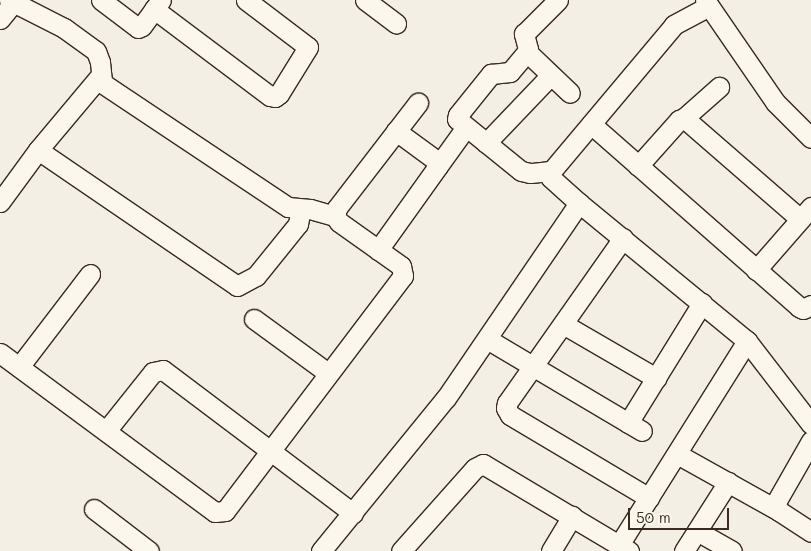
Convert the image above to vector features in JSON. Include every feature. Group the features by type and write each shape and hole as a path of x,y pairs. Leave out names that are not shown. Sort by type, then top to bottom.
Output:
{"street":[{"path":"101,0 138,28 158,5 270,96 275,97 279,94 308,47 251,2"},
{"path":"366,0 396,23"},
{"path":"558,0 524,34 527,52 510,72 506,74 492,74 458,115 460,122 466,128 525,173 550,171 674,26 707,3 775,102 811,138"},
{"path":"0,19 12,1 64,28 96,51 100,62 100,76 105,85 288,207 310,209 336,216"},
{"path":"527,52 570,93"},
{"path":"486,143 551,75"},
{"path":"0,202 38,150 100,76"},
{"path":"638,166 679,120 684,118 719,87"},
{"path":"0,353 215,512 225,511 268,451 403,276 404,270 401,266 339,222 336,216 337,208 418,103"},
{"path":"684,118 806,213 756,270"},
{"path":"590,124 798,307 808,311"},
{"path":"378,250 466,128"},
{"path":"396,131 437,161 438,166"},
{"path":"38,150 237,286 256,276 298,224 301,209"},
{"path":"550,171 551,178 747,341 811,424"},
{"path":"320,551 446,398 579,202"},
{"path":"623,238 507,403 507,412 649,498"},
{"path":"19,367 90,274"},
{"path":"487,338 635,427 656,378 702,303"},
{"path":"254,319 328,373"},
{"path":"563,324 656,378"},
{"path":"402,551 475,468 483,464 572,516 623,549 649,498 747,341"},
{"path":"106,432 153,372 163,370 268,451 353,513"},
{"path":"779,511 776,500 811,441"},
{"path":"677,454 779,511 811,532"},
{"path":"684,551 728,482"},
{"path":"94,509 149,551"},
{"path":"551,551 572,516"},
{"path":"697,530 732,551"}]}
